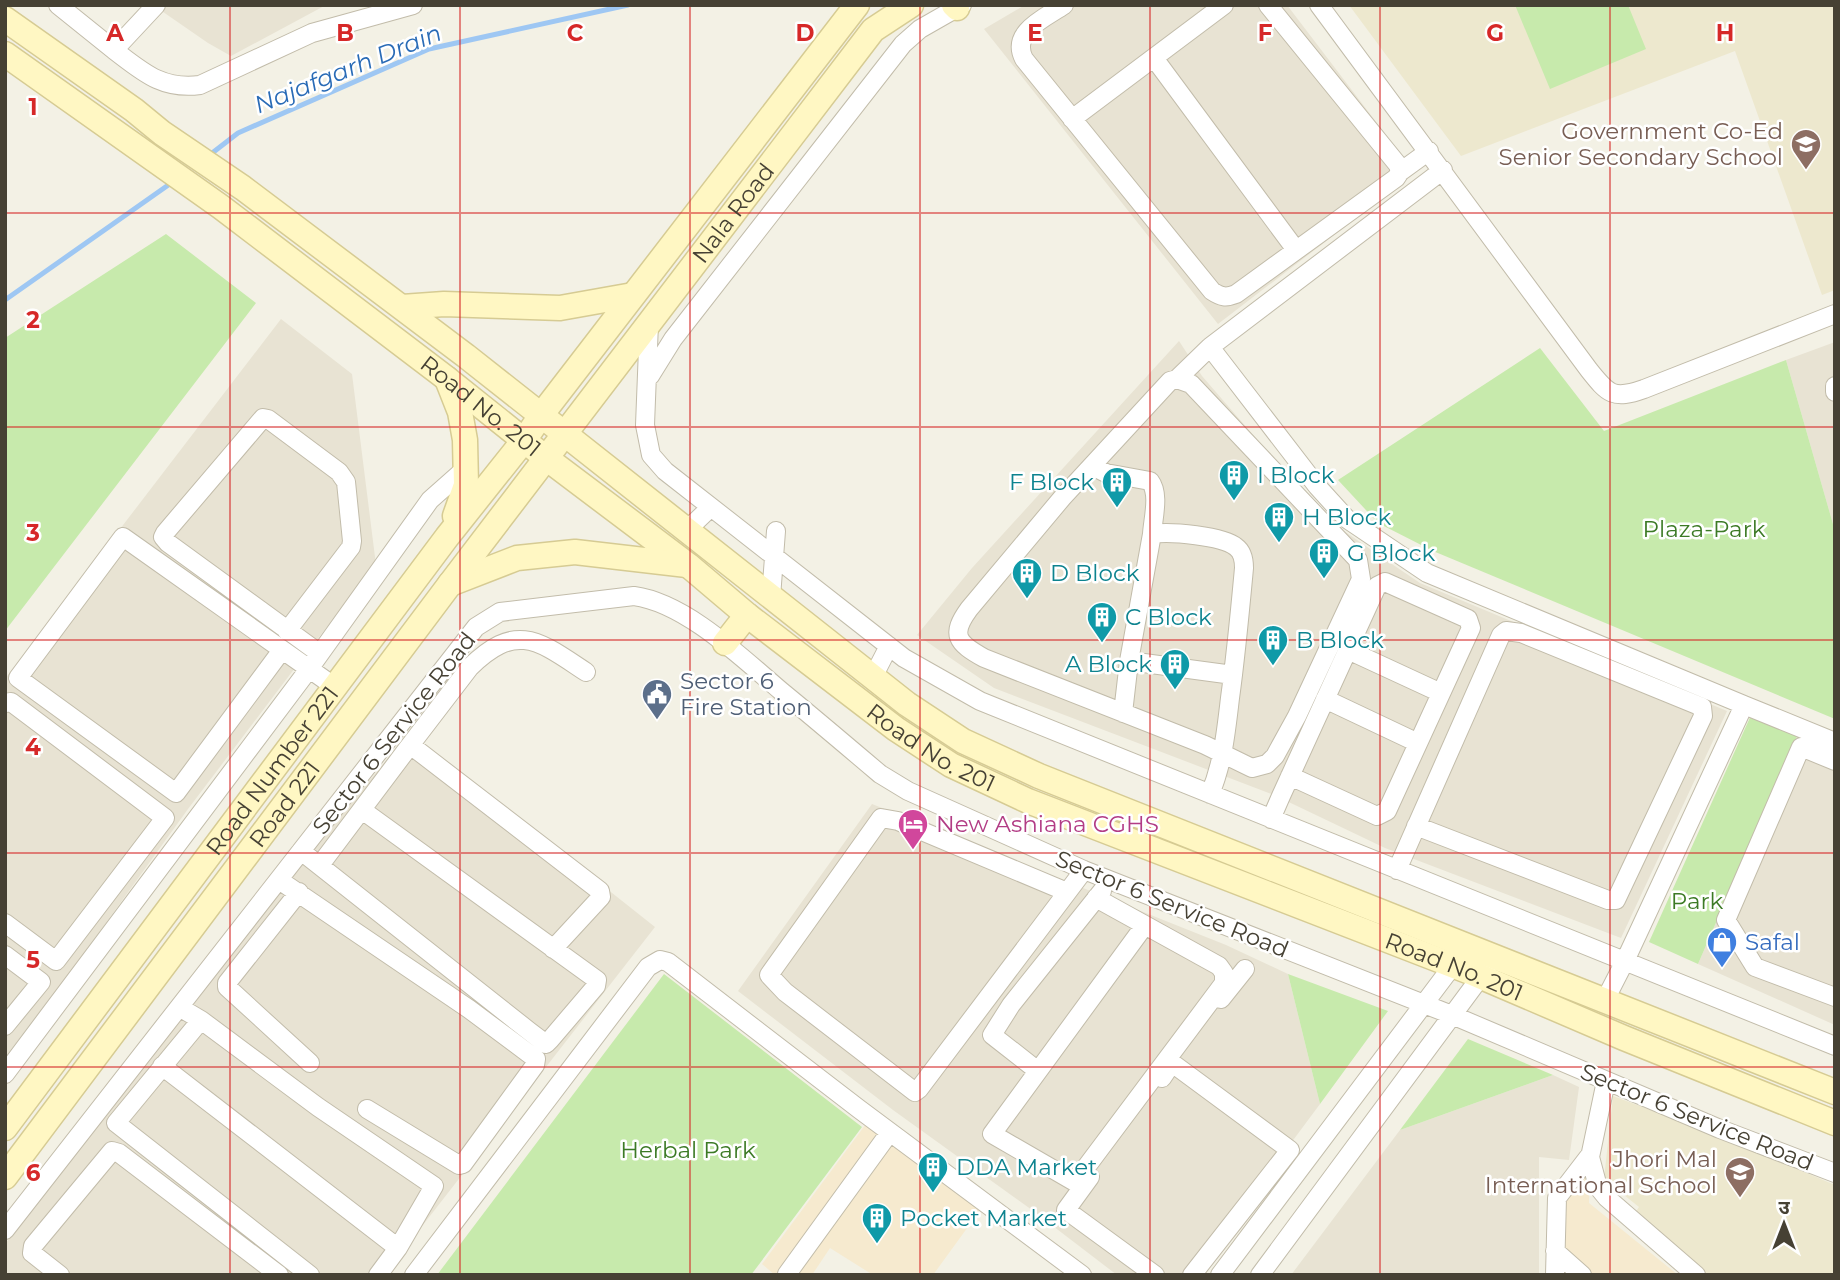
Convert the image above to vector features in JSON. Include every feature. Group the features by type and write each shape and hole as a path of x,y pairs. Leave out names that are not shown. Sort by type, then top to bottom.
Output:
{"main road":[{"name":"Nala Road","path":"542,414 856,5"},
{"name":"Nala Road","path":"565,432 873,30 911,5"},
{"name":"Road No. 201","path":"5,19 134,110 162,134 243,188 402,307 565,432 907,704 963,741 1006,761 1835,1092"},
{"name":"Road No. 201","path":"5,54 221,207 688,565 747,615 896,729 951,765 1028,801 1481,977 1835,1123"},
{"path":"402,307 444,304 561,308 634,295"},
{"path":"446,378 460,412 465,440 466,485 447,537"},
{"name":"Road Number 221","path":"5,1128 542,414"},
{"name":"Road 221","path":"5,1177 565,432"},
{"path":"450,584 517,558 575,552 688,565"},
{"path":"725,643 747,615"}],"street":[{"path":"58,5 141,71 161,82 184,87 200,85 313,33 412,5"},
{"path":"114,50 156,5"},
{"path":"1064,5 1024,33 1020,41 1020,51 1042,83 1212,291 1219,296 1236,294 1429,151"},
{"path":"1072,118 1224,5"},
{"path":"1268,5 1398,165 1399,172"},
{"path":"1319,5 1589,370 1603,388 1614,395 1635,392 1835,314"},
{"path":"648,379 673,339 903,44 920,29 958,6"},
{"path":"1154,58 1296,250"},
{"path":"1177,379 1191,384 1357,560 1361,569 1362,579 1275,757 1268,764 1252,768 984,658 962,642 957,634 958,624 1053,509 1170,381 1177,379 1210,347 1443,170"},
{"path":"649,323 648,379 644,408 646,439 651,455 665,471 904,658 979,701 1835,1046"},
{"path":"1210,347 1317,486 1347,519 1390,550 1427,573 1835,742"},
{"path":"1835,386 1835,392"},
{"path":"287,631 351,547 346,482 339,472 263,418 163,537 287,631 319,653"},
{"path":"1092,466 1106,473 1150,481 1154,486 1152,534 1122,713"},
{"path":"7,1069 99,951 430,500 465,469"},
{"path":"687,530 711,506"},
{"path":"771,597 776,531"},
{"path":"1152,534 1176,534 1225,541 1236,546 1242,553 1244,568 1223,754 1210,794"},
{"path":"282,650 176,793 18,678 123,537 335,687"},
{"path":"1271,819 1290,776 1325,699 1377,586 1385,582 1468,618 1471,628 1383,815 1377,816 1290,776"},
{"name":"Sector 6 Service Road","path":"5,1232 467,637 485,620 500,612 634,596 645,597 689,618 725,643 891,782 1084,870 1452,1015 1720,1129 1835,1173"},
{"path":"1397,870 1416,826 1501,635 1506,631 1521,634 1702,707 1703,716 1616,900 1608,900 1416,826"},
{"path":"320,865 470,667 482,656 514,640 533,641 546,645 586,672"},
{"path":"873,677 889,646"},
{"path":"1348,650 1441,693"},
{"path":"1129,661 1233,675"},
{"path":"1325,699 1418,743"},
{"path":"5,703 11,702 165,818 56,961 5,923"},
{"path":"1605,1000 1744,705"},
{"path":"1835,761 1801,747 1726,920 1755,967 1835,997"},
{"path":"408,748 416,748 600,891 601,897 553,949"},
{"path":"301,851 546,1044 597,983 595,978 362,810"},
{"path":"1067,892 898,821 881,818 769,975 785,992 915,1092 1084,870"},
{"path":"279,880 469,1009 536,1059 535,1065 459,1166 367,1109"},
{"path":"1038,1071 992,1035 1011,1005 1110,880"},
{"path":"299,892 227,983 227,987 310,1063"},
{"path":"1096,898 1146,925 1219,966 1224,973 1224,983 1075,1182 992,1134 1146,925"},
{"path":"77,934 99,951"},
{"path":"1210,1251 1224,1270 1425,1005 1467,945"},
{"path":"5,956 41,982 5,1026"},
{"path":"1260,1275 1496,956"},
{"path":"414,1275 648,967 660,960 668,962 1083,1275"},
{"path":"1155,1275 1066,1210 1172,1063 1245,969"},
{"path":"71,988 96,1006"},
{"path":"179,1007 433,1186 398,1248 378,1275"},
{"path":"201,1020 117,1120 117,1126 310,1275"},
{"path":"1172,1063 1290,1150 1192,1275"},
{"path":"162,1066 398,1248"},
{"path":"1555,1275 1557,1198 1590,1155 1606,1081"},
{"path":"788,1274 890,1132"},
{"path":"32,1253 33,1246 112,1151 119,1153 279,1275"},
{"path":"1590,1155 1598,1187 1607,1198 1696,1275"},
{"path":"5,1232 60,1275"},
{"path":"1555,1251 1582,1275"}],"shaded area":[{"path":"153,5 326,5 231,56"},
{"path":"1025,5 1287,5 1415,173 1218,324 984,29"},
{"path":"1349,5 1835,5 1835,290 1822,295 1735,51 1461,156"},
{"path":"281,319 352,374 376,565 188,809 67,977 5,1057 5,679"},
{"path":"1179,341 1202,376 1307,497 1337,526 1420,583 1727,711 1621,938 1385,848 1274,795 994,688 917,635 972,568"},
{"path":"1835,342 1835,531 1786,360"},
{"path":"409,732 655,927 384,1275 5,1275 5,1244 304,861","holes":["350,899 530,1037 547,1055"]},
{"path":"1798,734 1835,749 1835,1025 1698,964"},
{"path":"872,804 1226,945 1288,974 1320,1104 1193,1275 1117,1275 893,1110 738,991"},
{"path":"1553,1075 1579,1087 1569,1160 1539,1157 1539,1275 1291,1275 1400,1130"},
{"name":"Jhori Mal International School","path":"1613,1096 1699,1128 1835,1185 1835,1275 1708,1275 1635,1213 1639,1207 1604,1179"},
{"name":"DDA Market","path":"866,1124 981,1209 933,1275 873,1275 830,1248 812,1275 775,1275 762,1264"},
{"path":"1590,1157 1589,1203 1678,1275 1555,1275 1559,1201"}],"green space":[{"path":"1515,5 1628,5 1646,49 1550,89"},
{"path":"166,234 256,303 5,631 5,338"},
{"name":"Plaza-Park","path":"1540,348 1604,431 1786,360 1835,531 1835,719 1433,551 1378,523 1338,480"},
{"name":"Park","path":"1752,713 1798,734 1698,964 1649,942"},
{"name":"Herbal Park","path":"664,974 862,1127 751,1275 437,1275"},
{"path":"1288,974 1388,1011 1320,1104"},
{"path":"1468,1039 1553,1075 1400,1130"}],"waterway":[{"name":"Najafgarh Drain","path":"207,157 238,133 429,49 628,5"},
{"name":"Najafgarh Drain","path":"5,300 174,181"}],"place":[{"name":"Government Co-Ed Senior Secondary School","path":"1806,171"},
{"name":"I Block","path":"1234,502"},
{"name":"F Block","path":"1117,509"},
{"name":"H Block","path":"1279,544"},
{"name":"G Block","path":"1324,580"},
{"name":"D Block","path":"1027,600"},
{"name":"C Block","path":"1102,644"},
{"name":"B Block","path":"1273,667"},
{"name":"A Block","path":"1175,691"},
{"name":"Sector 6 Fire Station","path":"657,721"},
{"name":"New Ashiana CGHS","path":"913,851"},
{"name":"Safal","path":"1722,969"},
{"name":"DDA Market","path":"933,1194"},
{"name":"Jhori Mal International School","path":"1740,1199"},
{"name":"Pocket Market","path":"877,1245"}]}
